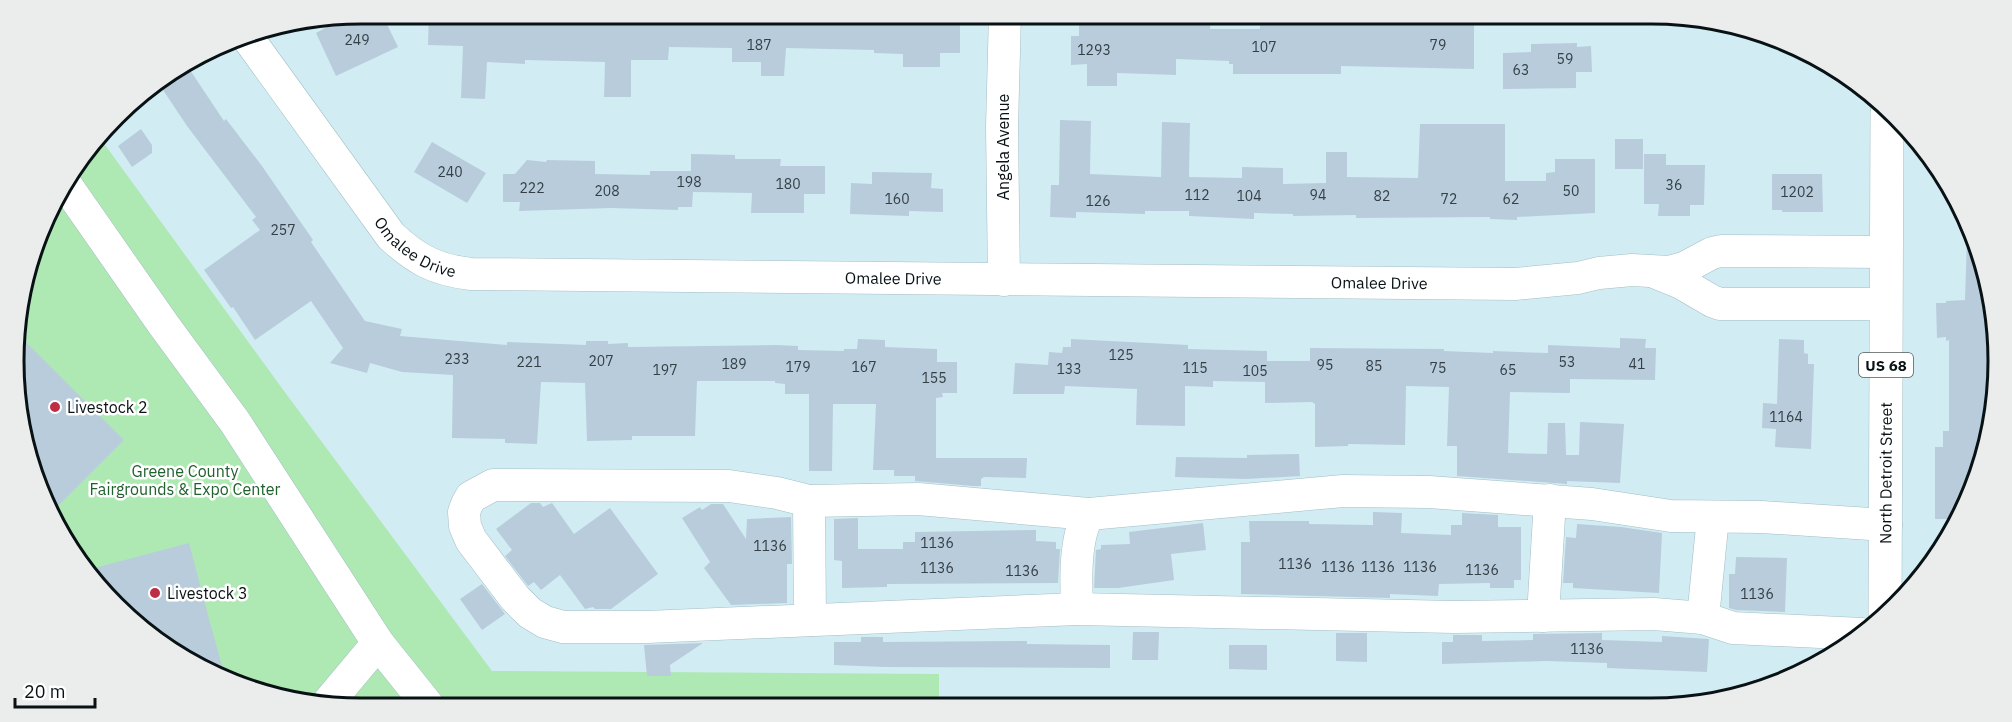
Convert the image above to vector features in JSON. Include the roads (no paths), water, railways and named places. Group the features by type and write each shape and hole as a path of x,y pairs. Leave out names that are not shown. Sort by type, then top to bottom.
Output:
{"highway":[{"name":"North Detroit Street","path":"1885,603 1887,121"}],"street":[{"name":"Angela Avenue","path":"1004,279 1002,127 1005,24"},
{"name":"Omalee Drive","path":"251,43 391,236 410,253 433,266 453,272 1515,284 1578,278 1610,272 1632,270 1654,272 1684,268 1712,253 1721,251 1886,252"},
{"path":"70,191 235,422 378,643 422,698"},
{"name":"Omalee Drive","path":"1654,272 1681,283 1720,304 1886,304"},
{"path":"1849,633 1733,628 1703,618 1654,614 1454,617 1077,609 647,627 563,627 545,622 530,613 514,598 471,540 465,526 464,512 471,496 492,485 729,486 777,493 808,501 918,499 1089,514 1343,491 1429,492 1550,500 1671,516 1761,517 1886,525"},
{"path":"1543,616 1550,500"},
{"path":"808,501 810,620"},
{"path":"1077,609 1077,558 1084,521 1089,514"},
{"path":"1703,618 1713,517"},
{"path":"333,696 378,643"}],"place":[{"name":"Livestock 2","path":"55,407"},
{"name":"Livestock 3","path":"155,593"}],"park label":[{"name":"Greene County Fairgrounds & Expo Center","path":"185,480"}]}
